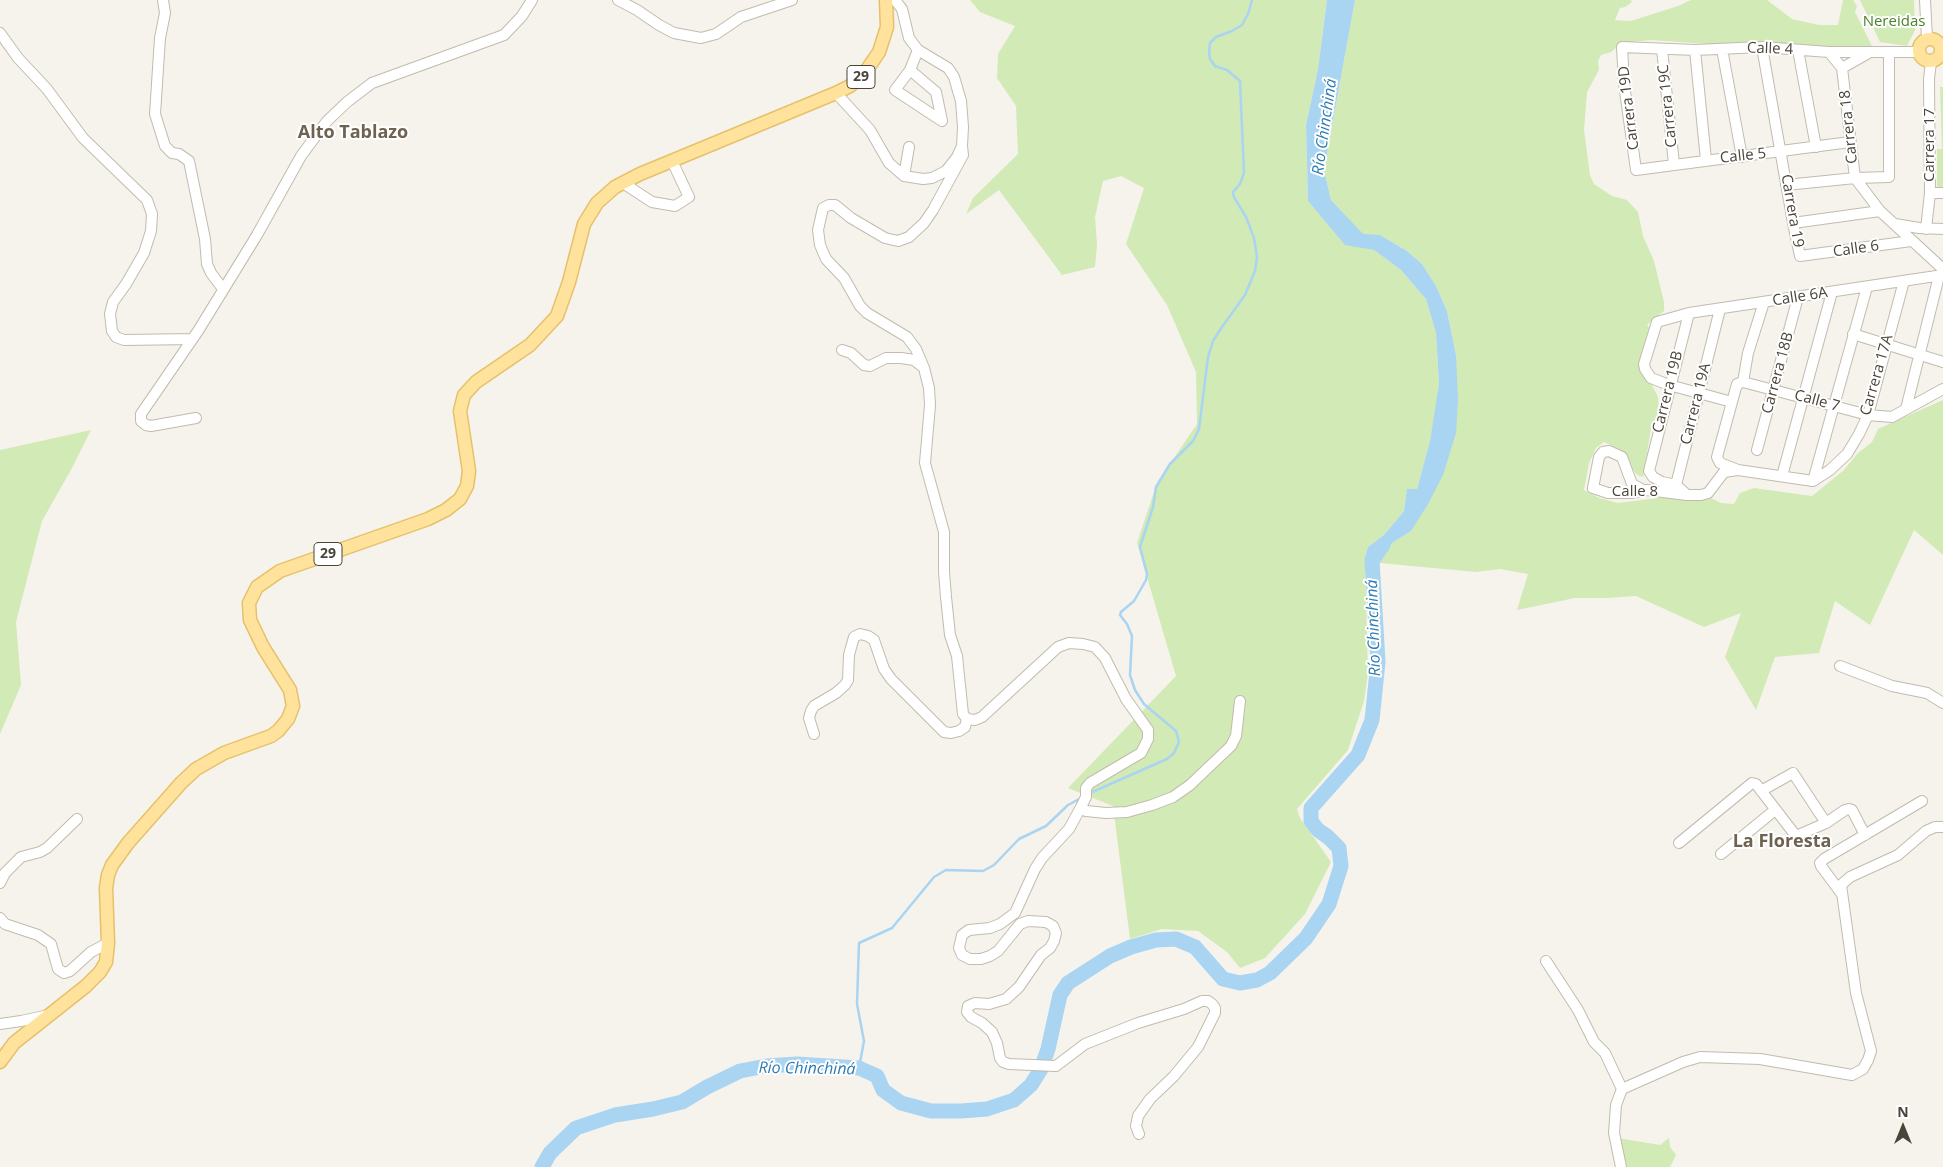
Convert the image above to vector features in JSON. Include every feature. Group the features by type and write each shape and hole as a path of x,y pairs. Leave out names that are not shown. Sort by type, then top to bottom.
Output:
{"main road":[{"name":"29","path":"0,1062 14,1043 86,986 100,972 106,962 108,943 106,888 108,875 112,865 128,843 181,782 196,769 224,753 271,736 284,725 291,713 293,698 290,690 263,647 250,620 249,603 257,587 280,571 428,519 446,510 460,499 467,486 470,471 460,411 464,395 476,382 530,345 557,316 569,282 584,224 597,203 623,183 836,93 858,80 879,52 887,27 886,0"},
{"path":"1927,39 1937,42 1942,49 1938,57 1931,62 1924,60 1918,52 1921,43 1927,39"}],"street":[{"path":"163,0 165,13 160,38 155,114 165,146 189,161 205,239 207,264 215,280 223,288"},
{"path":"196,418 152,426 146,425 141,421 140,414 192,339 257,235 301,156 327,121 347,102 372,83 504,35 522,16 532,0"},
{"path":"618,0 638,10 659,26 674,33 701,38 716,34 741,17 792,0"},
{"path":"895,0 902,9 908,38 918,50 948,68 954,77 961,102 962,156 933,210 924,223 909,236 898,241 885,238 835,206 829,205 823,208 818,230 820,245 826,259 844,278 860,306 867,313 894,327 907,337 916,348 924,368 929,388 930,405 925,463 944,532 944,572 950,635 957,656 963,714 967,719 974,720 982,717 1058,648 1069,643 1083,644 1096,647 1105,658 1126,699 1148,730 1148,739 1142,753 1088,787 1086,797 1069,829 1042,858 1015,912 1000,924 968,930 962,935 959,948 962,955 970,959 981,959 998,950 1020,924 1028,921 1046,922 1053,926 1056,933 1050,948 1041,955 1020,987 1006,999 997,1002 975,1003 968,1006 967,1012 970,1017 982,1023 992,1032 1003,1062 1056,1066 1085,1044 1138,1023 1184,1009 1202,1001 1208,1001 1215,1008 1215,1013 1198,1047 1174,1076 1150,1099 1138,1116 1136,1126 1139,1134"},
{"path":"1925,0 1927,39"},
{"path":"0,33 18,58 47,89 83,138 146,200 152,214 151,231 144,253 113,302 110,314 112,331 116,337 124,340 192,339"},
{"name":"Calle 4","path":"1622,47 1695,50 1762,47 1829,52 1918,52"},
{"name":"Carrera 19D","path":"1622,47 1624,84 1636,170"},
{"name":"Carrera 19","path":"1762,47 1792,223 1800,256"},
{"name":"Carrera 19C","path":"1662,49 1674,164"},
{"path":"1722,49 1742,156"},
{"path":"910,70 936,92 942,121 894,90 910,70 918,50"},
{"path":"1695,50 1706,160"},
{"path":"1798,50 1816,147"},
{"name":"Carrera 18","path":"1829,52 1842,68 1855,178 1880,211 1942,273"},
{"name":"Carrera 18","path":"1842,68 1868,53"},
{"path":"1786,185 1855,178 1889,177 1889,53"},
{"name":"Carrera 17","path":"1926,229 1930,193 1929,79 1931,62"},
{"path":"836,93 870,130 888,162 904,176 923,179 939,175 952,165 962,146"},
{"name":"Calle 5","path":"1636,170 1850,142"},
{"path":"904,176 909,147"},
{"path":"623,183 652,202 675,206 689,197 672,161"},
{"path":"1930,193 1943,193"},
{"path":"1792,223 1880,211"},
{"name":"Calle 6","path":"1895,224 1943,230"},
{"name":"Calle 6","path":"1800,256 1911,241"},
{"path":"1906,409 1919,354 1942,273"},
{"name":"Calle 6A","path":"1670,385 1652,378 1644,369 1657,322 1689,313 1867,287 1942,273"},
{"name":"Carrera 17A","path":"1813,481 1830,470 1847,454 1868,415 1904,281"},
{"path":"1764,302 1748,353 1743,382 1737,384 1716,457 1720,463 1738,470 1813,481 1867,287"},
{"path":"1782,476 1832,292"},
{"name":"Carrera 18B","path":"1757,450 1798,297"},
{"name":"Carrera 19A","path":"1676,485 1720,309"},
{"name":"Carrera 19B","path":"1676,485 1662,482 1653,477 1649,471 1689,313"},
{"path":"1853,334 1943,362"},
{"path":"842,350 851,352 864,365 870,366 886,358 901,358 914,360 924,368"},
{"name":"Calle 7","path":"1743,382 1868,415 1892,417 1942,387"},
{"path":"1670,385 1732,402"},
{"name":"Calle 8","path":"1643,490 1632,484 1622,457 1609,451 1603,452 1599,456 1593,488 1608,493 1631,493 1643,490 1701,495 1708,493 1724,472 1738,470"},
{"path":"1676,485 1687,495"},
{"path":"814,734 809,718 811,711 814,706 836,693 845,685 848,680 849,655 854,637 860,634 874,640 884,670 944,732 959,731 965,727 967,719"},
{"path":"1840,666 1892,686 1927,693 1943,704"},
{"path":"1081,807 1086,811 1094,813 1127,812 1152,806 1173,797 1190,785 1231,746 1236,736 1240,701"},
{"path":"1761,791 1793,773 1826,823"},
{"path":"1679,843 1749,784 1756,784 1774,810 1796,836 1826,823 1844,810 1852,810 1865,835"},
{"path":"1841,893 1820,863 1922,801"},
{"path":"1722,854 1774,810"},
{"path":"0,883 5,873 21,857 47,848 77,819"},
{"path":"1622,1089 1683,1062 1700,1057 1760,1058 1852,1075 1863,1069 1871,1051 1856,993 1841,885 1850,877 1898,855 1926,831 1935,827 1943,827"},
{"path":"0,918 5,924 38,935 51,944 58,969 64,973 70,972 90,952 108,943"},
{"path":"1546,961 1578,1010 1594,1042 1605,1053 1622,1089 1616,1106 1614,1133 1621,1167"},
{"path":"0,1024 21,1022 50,1015"}],"green space":[{"path":"970,0 1327,0 1318,69 1306,125 1308,201 1345,244 1374,250 1401,270 1426,299 1436,333 1439,384 1437,403 1430,441 1417,489 1407,490 1404,511 1384,535 1368,547 1365,557 1368,673 1364,701 1348,750 1297,809 1300,818 1331,862 1305,914 1265,958 1240,968 1227,952 1198,931 1162,929 1130,939 1113,806 1068,788 1176,676 1137,543 1157,483 1197,424 1196,372 1167,305 1126,244 1144,188 1121,176 1103,181 1095,217 1097,244 1095,267 1062,275 999,190 966,214 973,198 1018,154 1016,106 997,78 998,54 1015,26 980,12"},
{"path":"1355,0 1631,0 1632,2 1620,8 1615,20 1631,21 1691,0 1767,0 1792,19 1819,25 1838,25 1843,0 1853,0 1857,6 1855,12 1873,48 1722,45 1651,40 1622,43 1611,52 1601,55 1598,61 1599,70 1587,92 1584,130 1590,175 1594,184 1612,196 1627,200 1638,212 1643,236 1654,261 1664,302 1664,311 1647,325 1649,328 1642,351 1640,371 1647,376 1658,397 1659,411 1651,429 1643,477 1637,475 1619,449 1604,442 1596,448 1589,463 1584,490 1599,498 1618,503 1666,497 1711,498 1721,503 1734,504 1740,493 1754,488 1812,496 1844,470 1857,454 1872,442 1878,429 1943,400 1943,555 1914,530 1870,625 1835,601 1819,653 1775,657 1756,710 1725,657 1741,613 1704,627 1636,596 1575,598 1517,610 1528,574 1500,569 1476,572 1380,563 1392,543 1411,531 1456,355 1447,311 1436,286 1422,264 1407,251 1380,235 1363,235 1331,200 1324,170"},
{"name":"Nereidas","path":"1860,0 1914,0 1915,30 1907,46 1880,42"},
{"path":"1940,87 1943,87 1943,192 1937,189 1937,149 1942,149"},
{"path":"91,430 42,521 16,622 21,685 0,734 0,450"},
{"path":"1618,1138 1660,1145 1669,1138 1670,1147 1676,1155 1670,1167 1624,1167"}],"water":[{"path":"1327,0 1355,0 1324,170 1331,200 1363,234 1380,235 1407,251 1422,264 1436,286 1447,311 1456,355 1458,400 1456,433 1443,475 1411,531 1392,543 1380,563 1365,557 1368,547 1384,535 1404,511 1407,489 1417,489 1430,441 1439,384 1436,333 1426,299 1401,270 1374,250 1345,245 1308,201 1306,125 1318,69"}],"waterway":[{"path":"1090,793 1167,759 1174,753 1179,742 1176,731 1144,704 1135,690 1130,675 1132,636 1127,624 1120,615 1134,601 1146,580 1147,574 1140,547 1153,507 1156,487 1170,464 1193,441 1199,429 1208,357 1213,341 1245,295 1255,271 1257,257 1254,238 1233,192 1240,184 1244,173 1240,81 1227,70 1215,66 1210,59 1209,51 1210,43 1216,37 1242,25 1252,0"},
{"name":"Río Chinchiná","path":"542,1167 550,1153 576,1128 615,1115 682,1102 740,1071 766,1066 797,1064 859,1068 877,1076 883,1090 901,1103 931,1111 987,1109 1014,1100 1031,1085 1041,1069 1048,1049 1060,995 1068,983 1110,956 1131,947 1156,940 1176,939 1195,947 1223,979 1240,983 1257,980 1270,973 1306,938 1329,904 1341,866 1339,848 1318,830 1311,821 1311,808 1358,755 1372,720 1378,662 1372,560 1383,545"},
{"path":"859,1068 864,1041 857,1004 859,943 892,928 934,877 946,870 983,871 994,865 1019,839 1046,826 1068,805 1081,798"}],"district":[{"name":"Alto Tablazo","path":"353,133"},
{"name":"La Floresta","path":"1782,842"}]}
